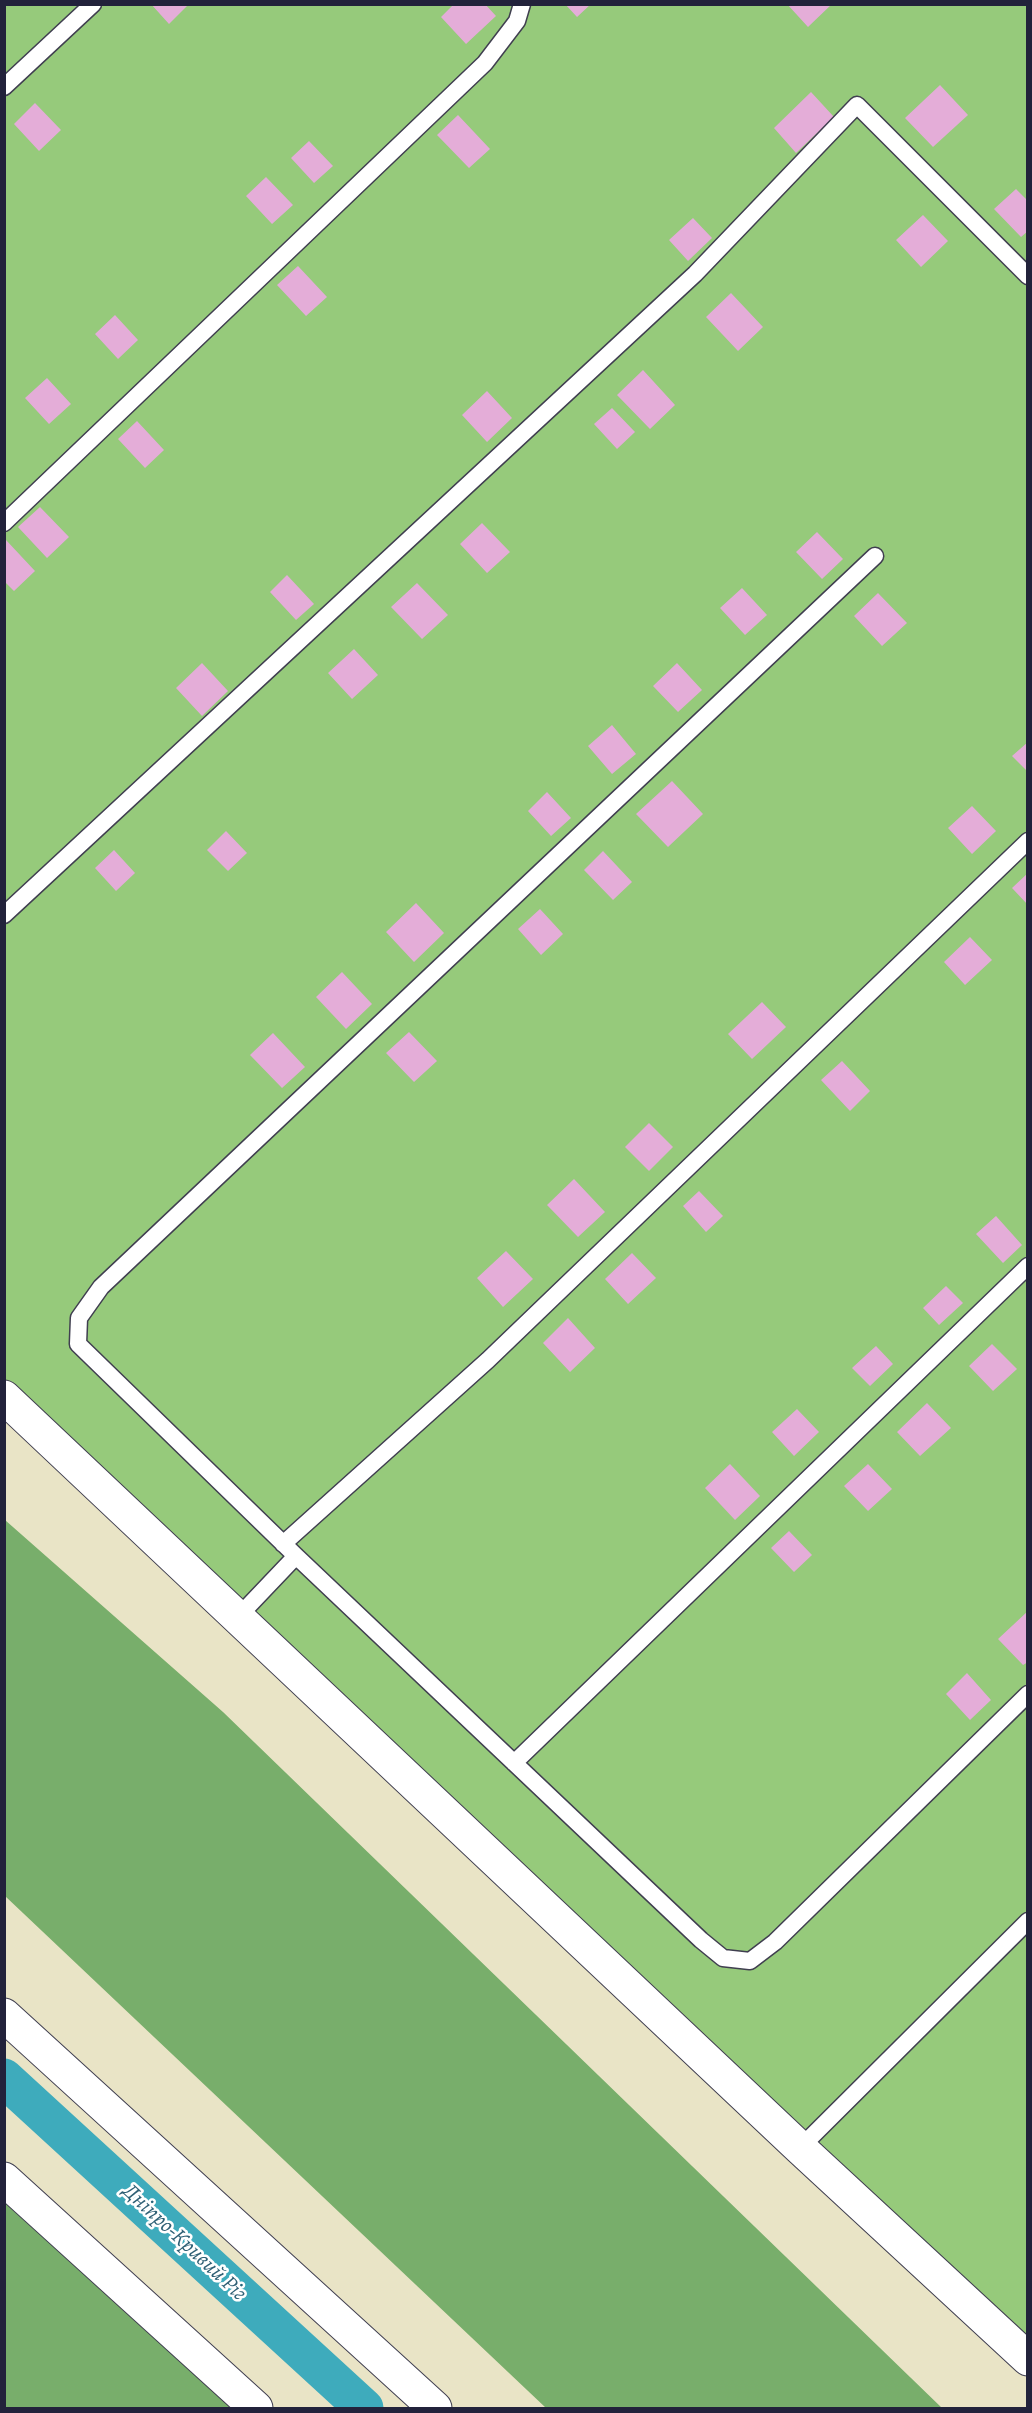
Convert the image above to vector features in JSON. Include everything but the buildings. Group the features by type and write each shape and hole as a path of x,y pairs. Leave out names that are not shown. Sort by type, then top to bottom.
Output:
{"street":[{"path":"4,1397 800,2148 1028,2359"},
{"path":"4,2015 435,2409"},
{"path":"4,2179 256,2409"}],"lane":[{"path":"4,87 93,4"},
{"path":"4,524 485,63 517,21 522,4"},
{"path":"4,915 695,274 857,105 1028,276"},
{"path":"874,556 101,1287 79,1318 78,1344 283,1544 701,1940 723,1958 750,1961 775,1942 1028,1694"},
{"path":"283,1544 488,1360 1028,841"},
{"path":"514,1763 1028,1266"},
{"path":"237,1618 296,1556"},
{"path":"800,2148 1028,1921"}],"green space":[{"path":"4,5 1027,5 1027,2359 5,1397"},
{"path":"5,1520 223,1712 942,2408 546,2408 5,1896"},
{"path":"5,2179 256,2408 5,2408"}],"waterway":[{"name":"Дніпро-Кривий Ріг","path":"4,2078 364,2408"}]}
